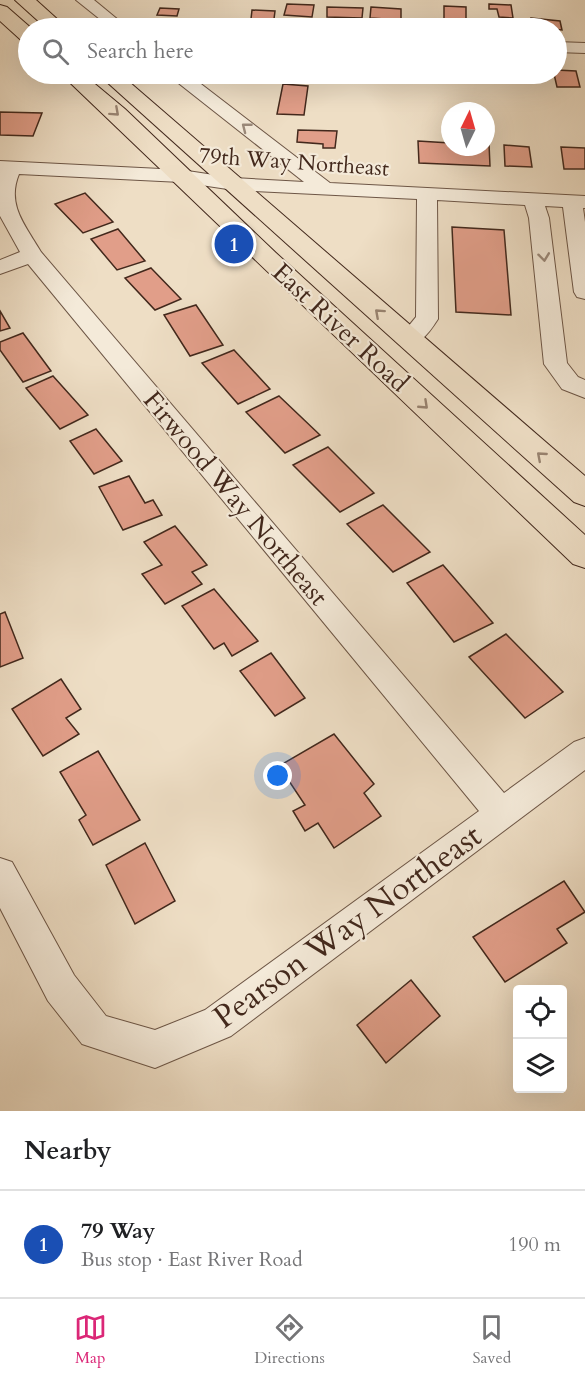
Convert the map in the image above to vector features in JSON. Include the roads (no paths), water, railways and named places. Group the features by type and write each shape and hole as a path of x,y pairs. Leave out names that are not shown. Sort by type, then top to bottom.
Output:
{"main road":[{"path":"25,0 46,18"},
{"path":"1,13 18,27"},
{"name":"East River Road","path":"82,84 585,555"},
{"name":"East River Road","path":"119,84 585,494"}],"street":[{"path":"84,0 107,18"},
{"path":"567,47 585,48"},
{"path":"191,84 325,189"},
{"name":"79th Way Northeast","path":"6,167 181,176 234,184 579,202"},
{"name":"Firwood Way Northeast","path":"6,167 4,205 32,255 502,814"},
{"path":"409,339 427,320 427,194"},
{"path":"533,200 539,218 556,364 570,383 585,390"},
{"path":"579,202 585,292"},
{"path":"0,268 32,255"},
{"name":"Pearson Way Northeast","path":"0,874 60,988 95,1031 155,1048 218,1023 585,752"}],"place":[{"name":"79 Way","path":"234,244"}]}
